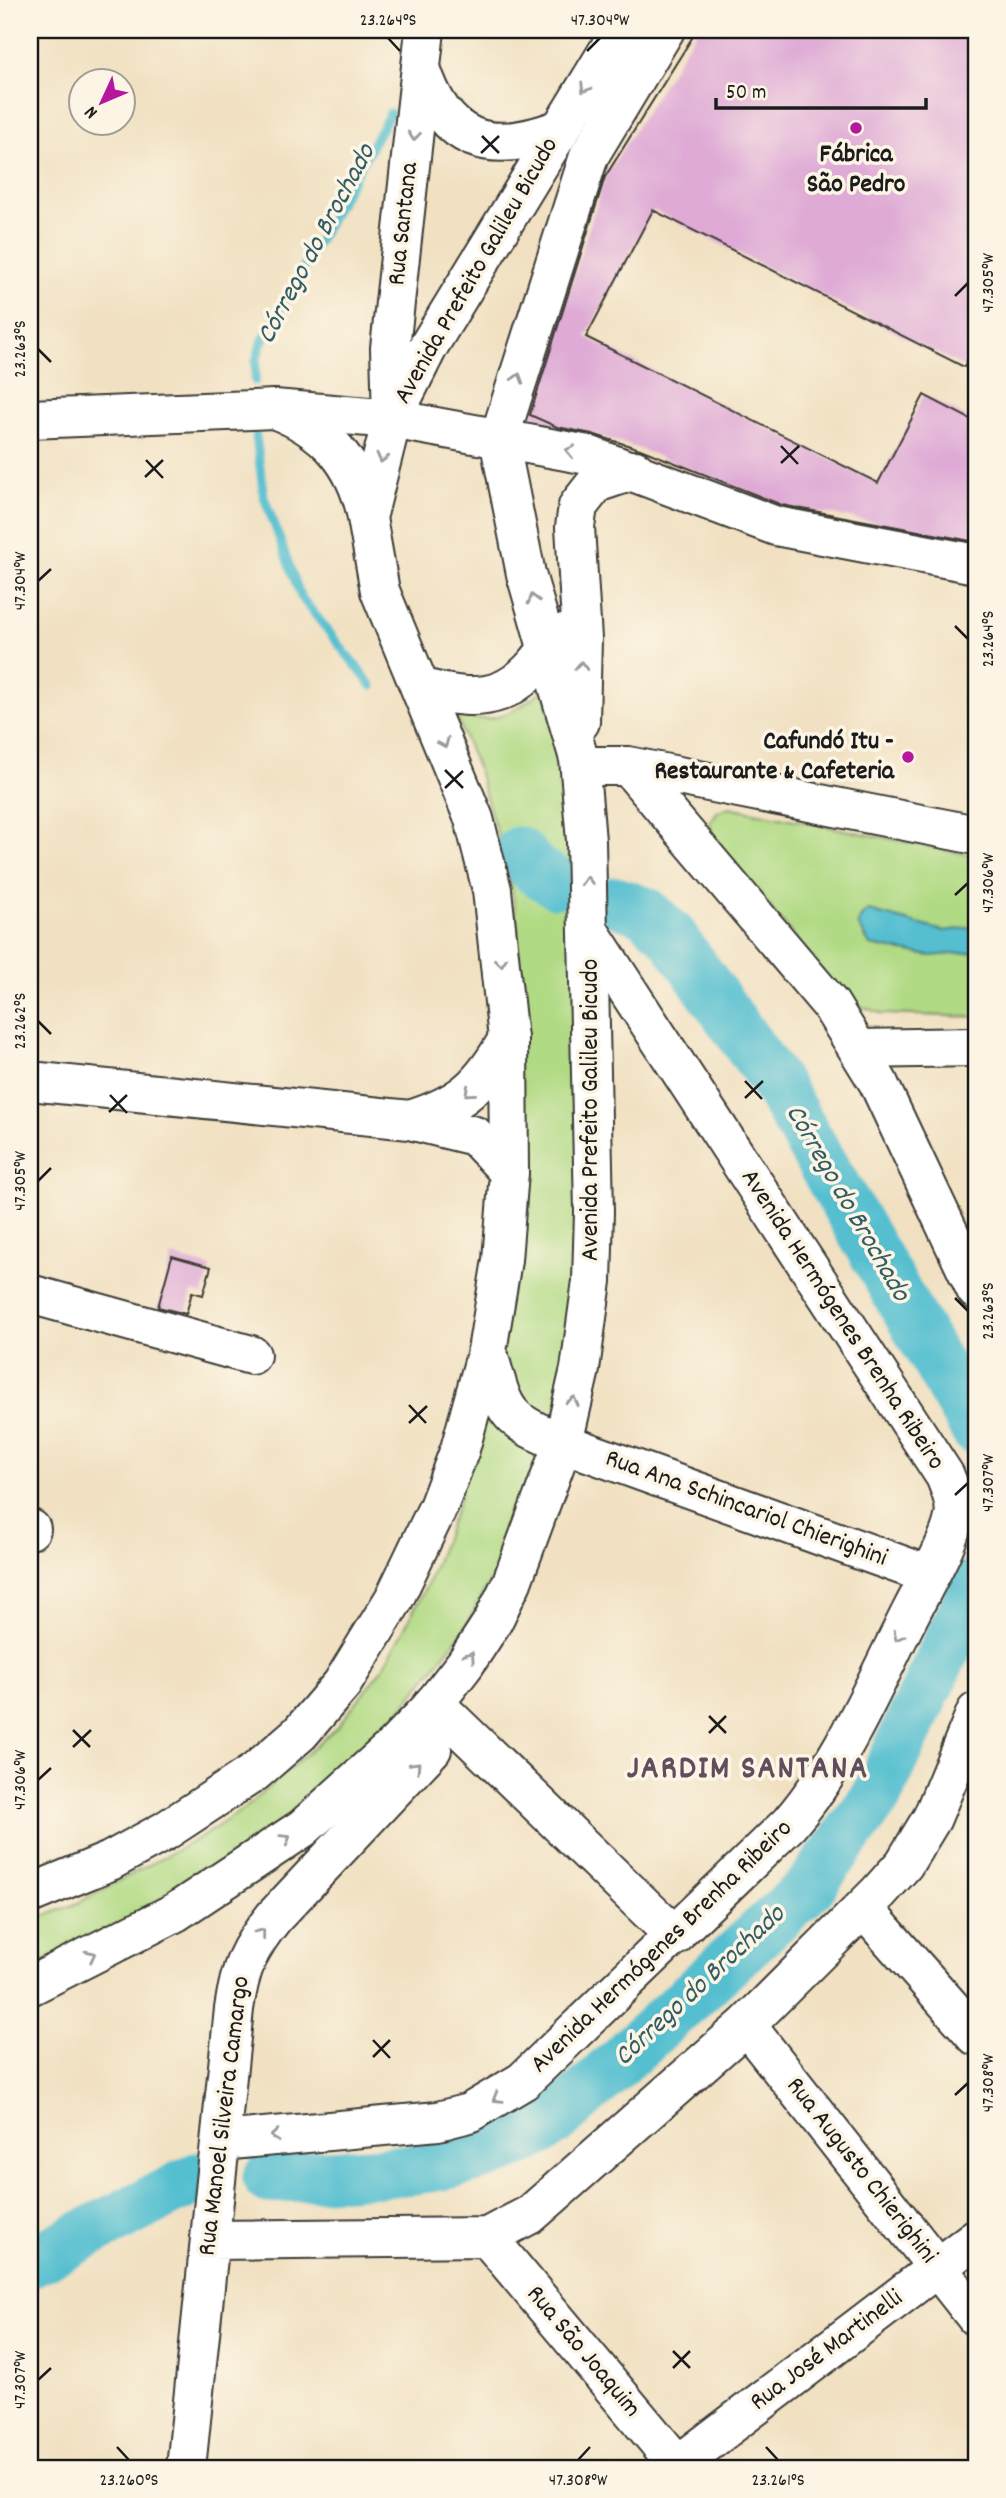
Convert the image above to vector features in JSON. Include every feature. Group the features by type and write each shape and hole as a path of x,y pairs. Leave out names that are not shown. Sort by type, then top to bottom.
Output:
{"street":[{"name":"Rua Santana","path":"392,419 390,348 425,30"},
{"name":"Avenida Prefeito Galileu Bicudo","path":"30,1894 110,1861 211,1803 256,1772 300,1733 342,1684 394,1598 438,1507 460,1449 487,1351 502,1260 509,1172 508,1039 492,890 480,843 457,772 380,591 367,518 392,419 428,347 621,30"},
{"name":"Avenida Prefeito Galileu Bicudo","path":"30,1986 176,1912 303,1828 353,1785 432,1706 466,1664 512,1582 562,1443 580,1369 592,1281 594,1212 589,931 580,762 526,574 499,439 589,156 665,30"},
{"path":"421,68 435,104 460,131 477,139 515,143 560,129"},
{"path":"274,409 308,425 337,449 352,470 362,493 367,518"},
{"path":"30,419 274,409 392,419 588,454 776,527 976,564"},
{"path":"635,470 596,483 578,506 575,527 579,601 580,762 628,766 976,835"},
{"path":"420,687 466,699 489,697 520,678 547,651 579,601"},
{"path":"628,766 830,1004 859,1049 976,1290"},
{"name":"Avenida Hermógenes Brenha Ribeiro","path":"221,2141 438,2121 469,2113 523,2081 675,1936 811,1798 834,1763 929,1575 954,1518 953,1498 945,1476 589,931"},
{"path":"410,1120 442,1110 461,1099 487,1075 508,1039"},
{"path":"859,1049 976,1047"},
{"path":"30,1081 410,1120 475,1136 509,1172"},
{"path":"30,1294 251,1355"},
{"name":"Rua Ana Schincariol Chierighini","path":"487,1351 501,1401 508,1414 532,1431 929,1575"},
{"path":"432,1706 675,1936"},
{"name":"Rua Manoel Silveira Camargo","path":"186,2468 234,2009 243,1962 254,1941 274,1917 432,1749 432,1706"},
{"path":"210,2240 487,2236 531,2214 746,2025 904,1864 932,1818 976,1712"},
{"path":"863,1908 976,2036"},
{"name":"Rua Augusto Chierighini","path":"746,2025 976,2317"},
{"name":"Rua São Joaquim","path":"487,2236 675,2466"},
{"name":"Rua José Martinelli","path":"675,2466 976,2238"}],"green space":[{"path":"544,689 565,764 585,1230 560,1399 501,1561 463,1631 404,1706 289,1817 158,1907 30,1968 30,1922 80,1902 203,1836 245,1808 338,1726 385,1665 428,1583 459,1501 522,1000 515,909 509,873 477,767 455,714 481,719 503,715"},
{"path":"729,807 976,856 976,1017 882,1014 847,1001 713,837 710,822 718,811"}],"water":[{"path":"869,911 944,931 976,927 976,952 930,956 870,945 858,924 862,915"}],"building":[{"path":"697,30 976,30 976,343 964,367 653,210 586,337 878,483 924,395 976,422 976,542 782,505 640,449 592,434 557,427 530,415 605,177"},
{"path":"172,1256 211,1267 203,1295 192,1292 186,1314 158,1307"}],"waterway":[{"name":"Córrego do Brochado","path":"255,381 256,361 261,344 390,113"},
{"name":"Córrego do Brochado","path":"256,436 264,497 301,597 372,686"},
{"name":"Córrego do Brochado","path":"519,852 535,870 556,883"},
{"name":"Córrego do Brochado","path":"616,902 645,912 671,935 775,1082 976,1430"},
{"name":"Córrego do Brochado","path":"268,2178 416,2169 452,2163 488,2154 522,2140 554,2122 810,1887 876,1797 976,1583"},
{"name":"Córrego do Brochado","path":"30,2262 197,2178"}],"place":[{"name":"Fábrica São Pedro","path":"856,128"},
{"name":"Cafundó Itu - Restaurante & Cafeteria","path":"908,757"}],"district":[{"name":"JARDIM SANTANA","path":"748,1770"}]}
